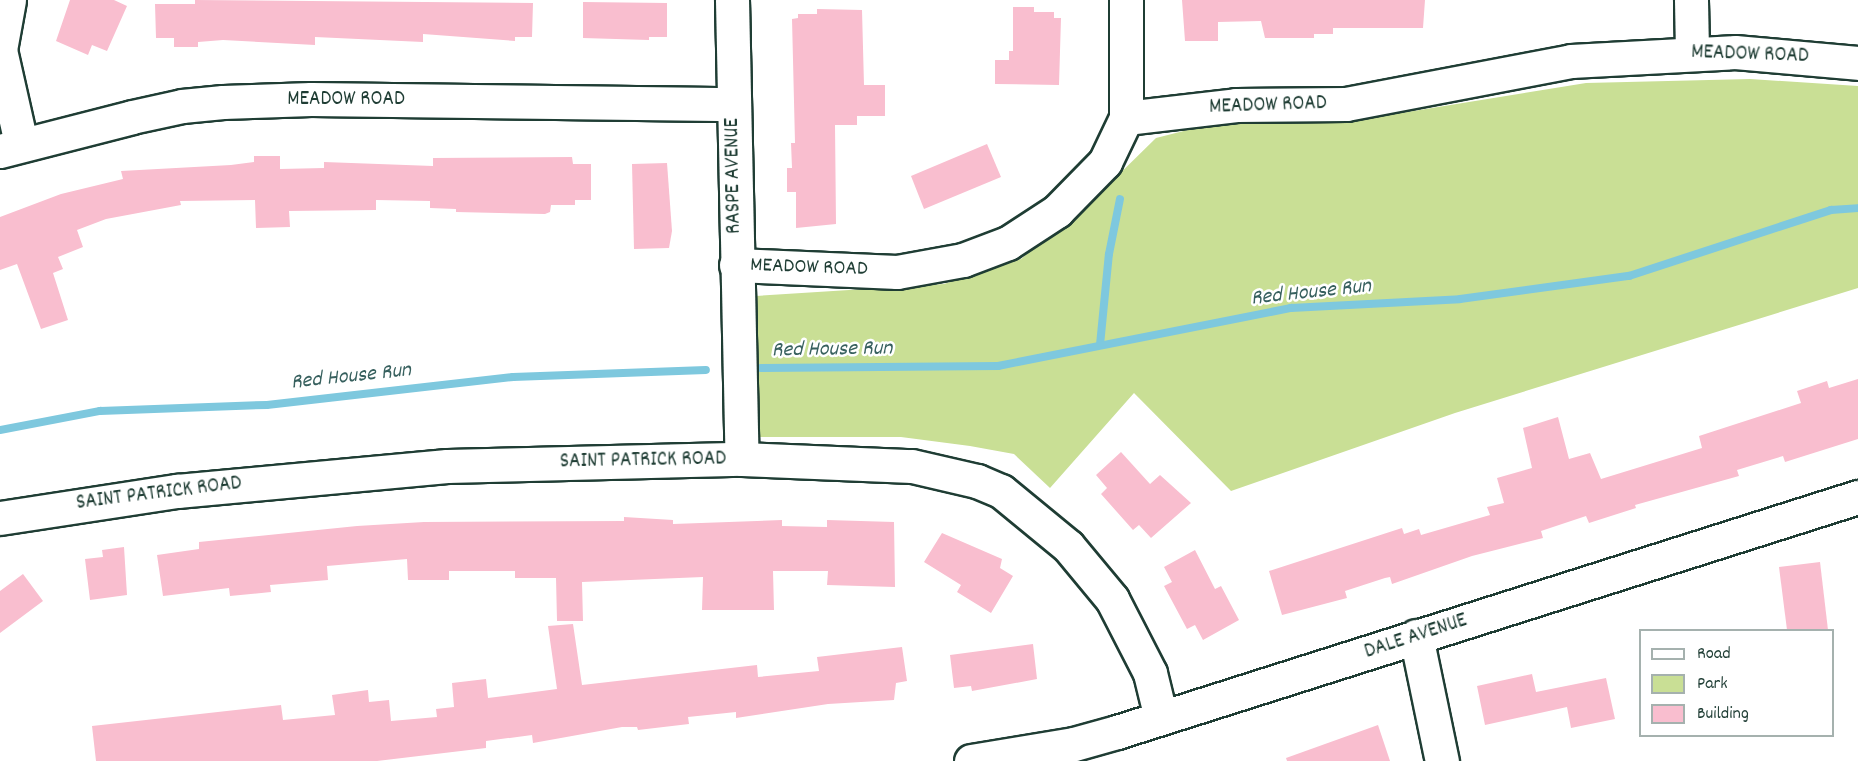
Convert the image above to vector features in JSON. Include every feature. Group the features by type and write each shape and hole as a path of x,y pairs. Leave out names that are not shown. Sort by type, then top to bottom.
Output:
{"street":[{"path":"9,0 0,50 11,147"},
{"name":"RASPE AVENUE","path":"732,0 742,459"},
{"path":"1125,0 1126,118"},
{"path":"1691,0 1692,52"},
{"name":"MEADOW ROAD","path":"736,266 897,272 963,260 1008,243 1057,211 1105,162 1126,118 1236,105 1346,104 1571,61 1692,52 1779,53 1858,63"},
{"name":"MEADOW ROAD","path":"11,147 182,106 223,102 333,99 733,104"},
{"name":"SAINT PATRICK ROAD","path":"0,518 177,491 354,472 742,459 912,466 977,481 1001,491 1047,525 1091,570 1112,599 1150,673 1161,718"},
{"name":"DALE AVENUE","path":"971,761 1022,758 1074,744 1858,498"},
{"path":"1416,636 1442,761"}],"green space":[{"path":"1750,79 1858,86 1858,288 1455,413 1231,491 1134,393 1050,488 1014,454 970,446 901,437 756,437 756,296 944,284 1021,259 1104,189 1156,138 1247,115 1401,113 1586,83"}],"building":[{"path":"70,0 114,0 127,6 107,51 92,45 88,55 56,41"},
{"path":"195,0 533,3 532,37 515,37 515,41 423,34 423,42 315,37 315,45 223,40 198,42 198,47 174,47 174,38 156,38 155,4 195,4"},
{"path":"1182,0 1425,0 1423,28 1333,28 1333,34 1314,34 1314,38 1265,38 1261,21 1218,22 1218,41 1185,41"},
{"path":"583,2 667,3 667,37 649,37 649,40 583,38"},
{"path":"1013,7 1034,7 1034,12 1054,12 1054,18 1061,18 1059,85 995,84 995,60 1009,60 1009,51 1013,51"},
{"path":"817,9 862,10 864,85 885,85 885,116 857,116 857,125 835,125 836,224 796,228 796,192 787,192 787,168 792,168 791,143 795,143 792,19 798,18 798,14 817,14"},
{"path":"987,144 1001,177 924,209 911,176"},
{"path":"254,156 280,156 280,169 324,168 324,162 433,166 433,158 572,157 573,164 591,164 591,200 575,200 575,205 551,205 550,212 545,214 456,212 456,209 430,208 430,201 376,200 376,210 289,211 290,227 256,228 255,200 180,201 181,205 106,219 77,230 83,247 58,257 63,269 53,273 68,320 41,329 17,264 0,270 0,217 61,194 123,179 121,171 231,165 254,162"},
{"path":"667,163 672,231 669,248 634,249 632,164"},
{"path":"1858,379 1858,439 1785,462 1783,456 1737,470 1739,476 1635,505 1636,508 1589,523 1586,516 1541,531 1543,538 1472,556 1392,584 1390,577 1385,578 1345,591 1347,598 1282,615 1269,571 1402,528 1404,534 1419,529 1421,535 1490,515 1487,507 1504,503 1497,478 1532,468 1523,428 1558,417 1569,459 1590,453 1601,479 1702,448 1699,436 1801,403 1797,391 1827,381 1829,388"},
{"path":"1121,452 1150,484 1160,475 1191,503 1151,538 1139,525 1133,530 1101,494 1107,488 1096,475"},
{"path":"624,517 673,520 673,524 782,520 782,526 827,527 827,520 894,522 895,587 827,585 828,571 773,571 774,610 702,610 703,577 582,582 583,621 557,621 556,578 515,578 515,571 449,571 449,580 408,580 407,559 327,566 328,580 270,585 271,592 230,596 229,588 163,596 157,555 199,549 199,542 357,526 424,522 624,521"},
{"path":"942,533 1002,559 1000,568 1013,576 991,613 957,592 961,585 924,562"},
{"path":"124,547 127,595 90,600 85,559 103,557 102,550"},
{"path":"1195,550 1215,589 1221,586 1239,620 1203,640 1195,625 1187,629 1164,586 1172,582 1164,567"},
{"path":"1820,562 1828,629 1787,629 1779,567"},
{"path":"23,574 43,601 0,633 0,591"},
{"path":"573,624 582,685 757,665 758,677 819,671 817,657 902,647 907,681 896,683 894,700 828,704 736,718 736,712 688,717 689,724 638,730 637,727 622,727 533,743 532,735 486,741 486,748 377,761 96,761 92,726 281,705 283,720 335,715 332,695 368,690 369,702 389,700 391,721 437,717 436,709 454,707 452,683 486,679 488,698 557,689 548,626"},
{"path":"1033,644 1037,679 972,691 971,686 954,688 950,655"},
{"path":"1532,674 1536,692 1606,678 1615,719 1571,728 1567,707 1485,725 1477,686"},
{"path":"1378,725 1390,761 1287,761 1286,758"}],"waterway":[{"path":"1100,345 1109,254 1120,199"},
{"name":"Red House Run","path":"761,368 998,366 1291,308 1460,299 1629,276 1831,210 1858,208"},
{"name":"Red House Run","path":"0,430 100,411 267,405 513,377 706,370"}]}
